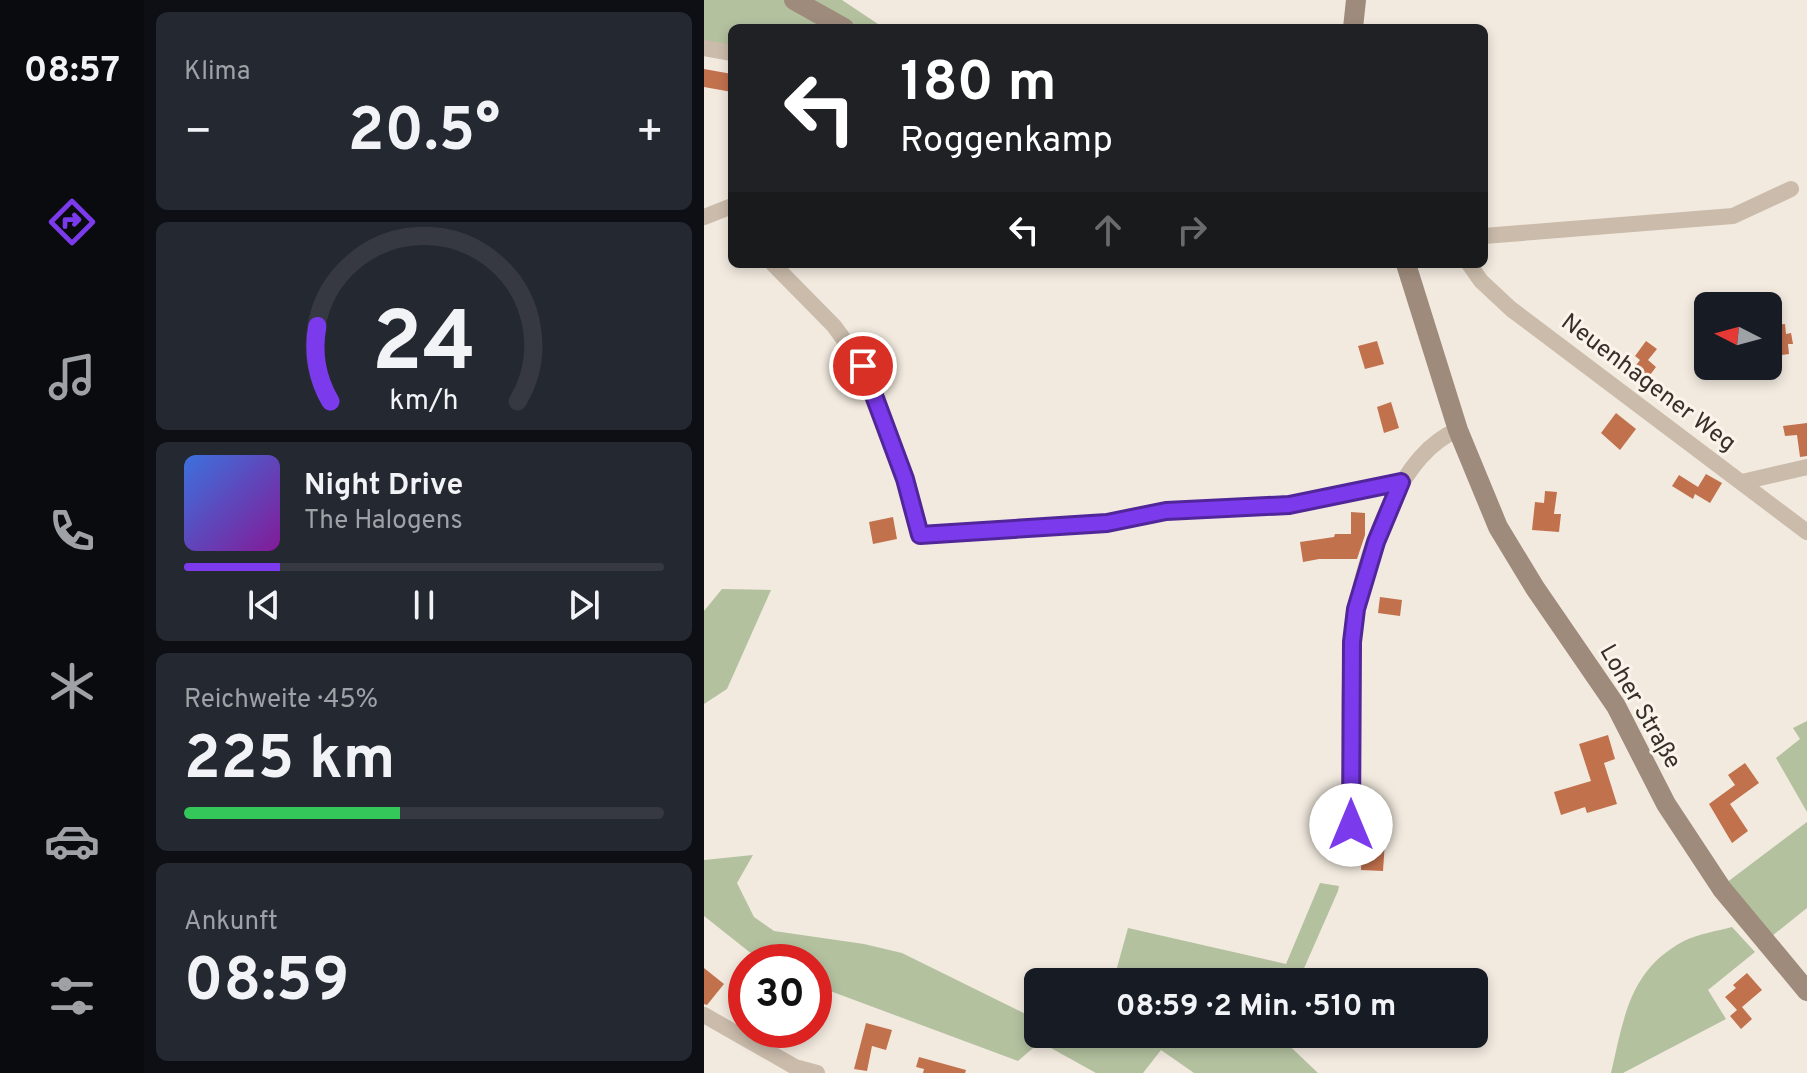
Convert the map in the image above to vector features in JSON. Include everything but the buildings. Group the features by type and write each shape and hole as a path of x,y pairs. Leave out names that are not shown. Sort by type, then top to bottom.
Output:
{"street":[{"path":"794,0 837,24"},
{"path":"1353,24 1356,0"},
{"path":"704,48 728,52"},
{"path":"1488,236 1733,216 1791,189"},
{"path":"777,268 834,326 863,366 905,479 920,535 1107,523 1166,511 1289,505 1401,482"},
{"name":"Loher Straße","path":"1407,268 1458,430 1498,527 1535,588 1616,706 1666,804 1722,889 1807,991"},
{"name":"Neuenhagener Weg","path":"1472,268 1511,309 1807,532"},
{"path":"1351,825 1355,617 1376,542 1401,482 1436,442 1458,430"},
{"path":"1742,482 1807,467"},
{"path":"704,1015 795,1070 817,1073"}],"green space":[{"path":"704,0 842,0 878,24 728,24 728,46 704,42"},
{"path":"722,589 771,590 727,689 704,704 704,611"},
{"path":"1807,721 1807,812 1776,758 1800,739 1793,728"},
{"path":"1807,822 1807,908 1772,936 1726,883"},
{"path":"753,855 737,883 754,917 774,931 864,944 902,953 1024,1013 1024,1048 1033,1048 1018,1061 832,992 832,944 739,944 704,916 704,860"},
{"path":"1320,883 1339,886 1304,968 1117,968 1128,928 1286,964"},
{"path":"1732,927 1755,952 1708,990 1726,1019 1623,1073 1611,1073 1625,1015 1640,981 1651,966 1684,941"},
{"path":"1051,1048 1292,1048 1318,1073 1194,1073 1161,1050 1143,1073 1096,1073"}],"route":[{"path":"863,366 905,479 920,535 1107,523 1166,511 1289,505 1401,482 1376,542 1356,609 1352,642 1351,825"}]}
